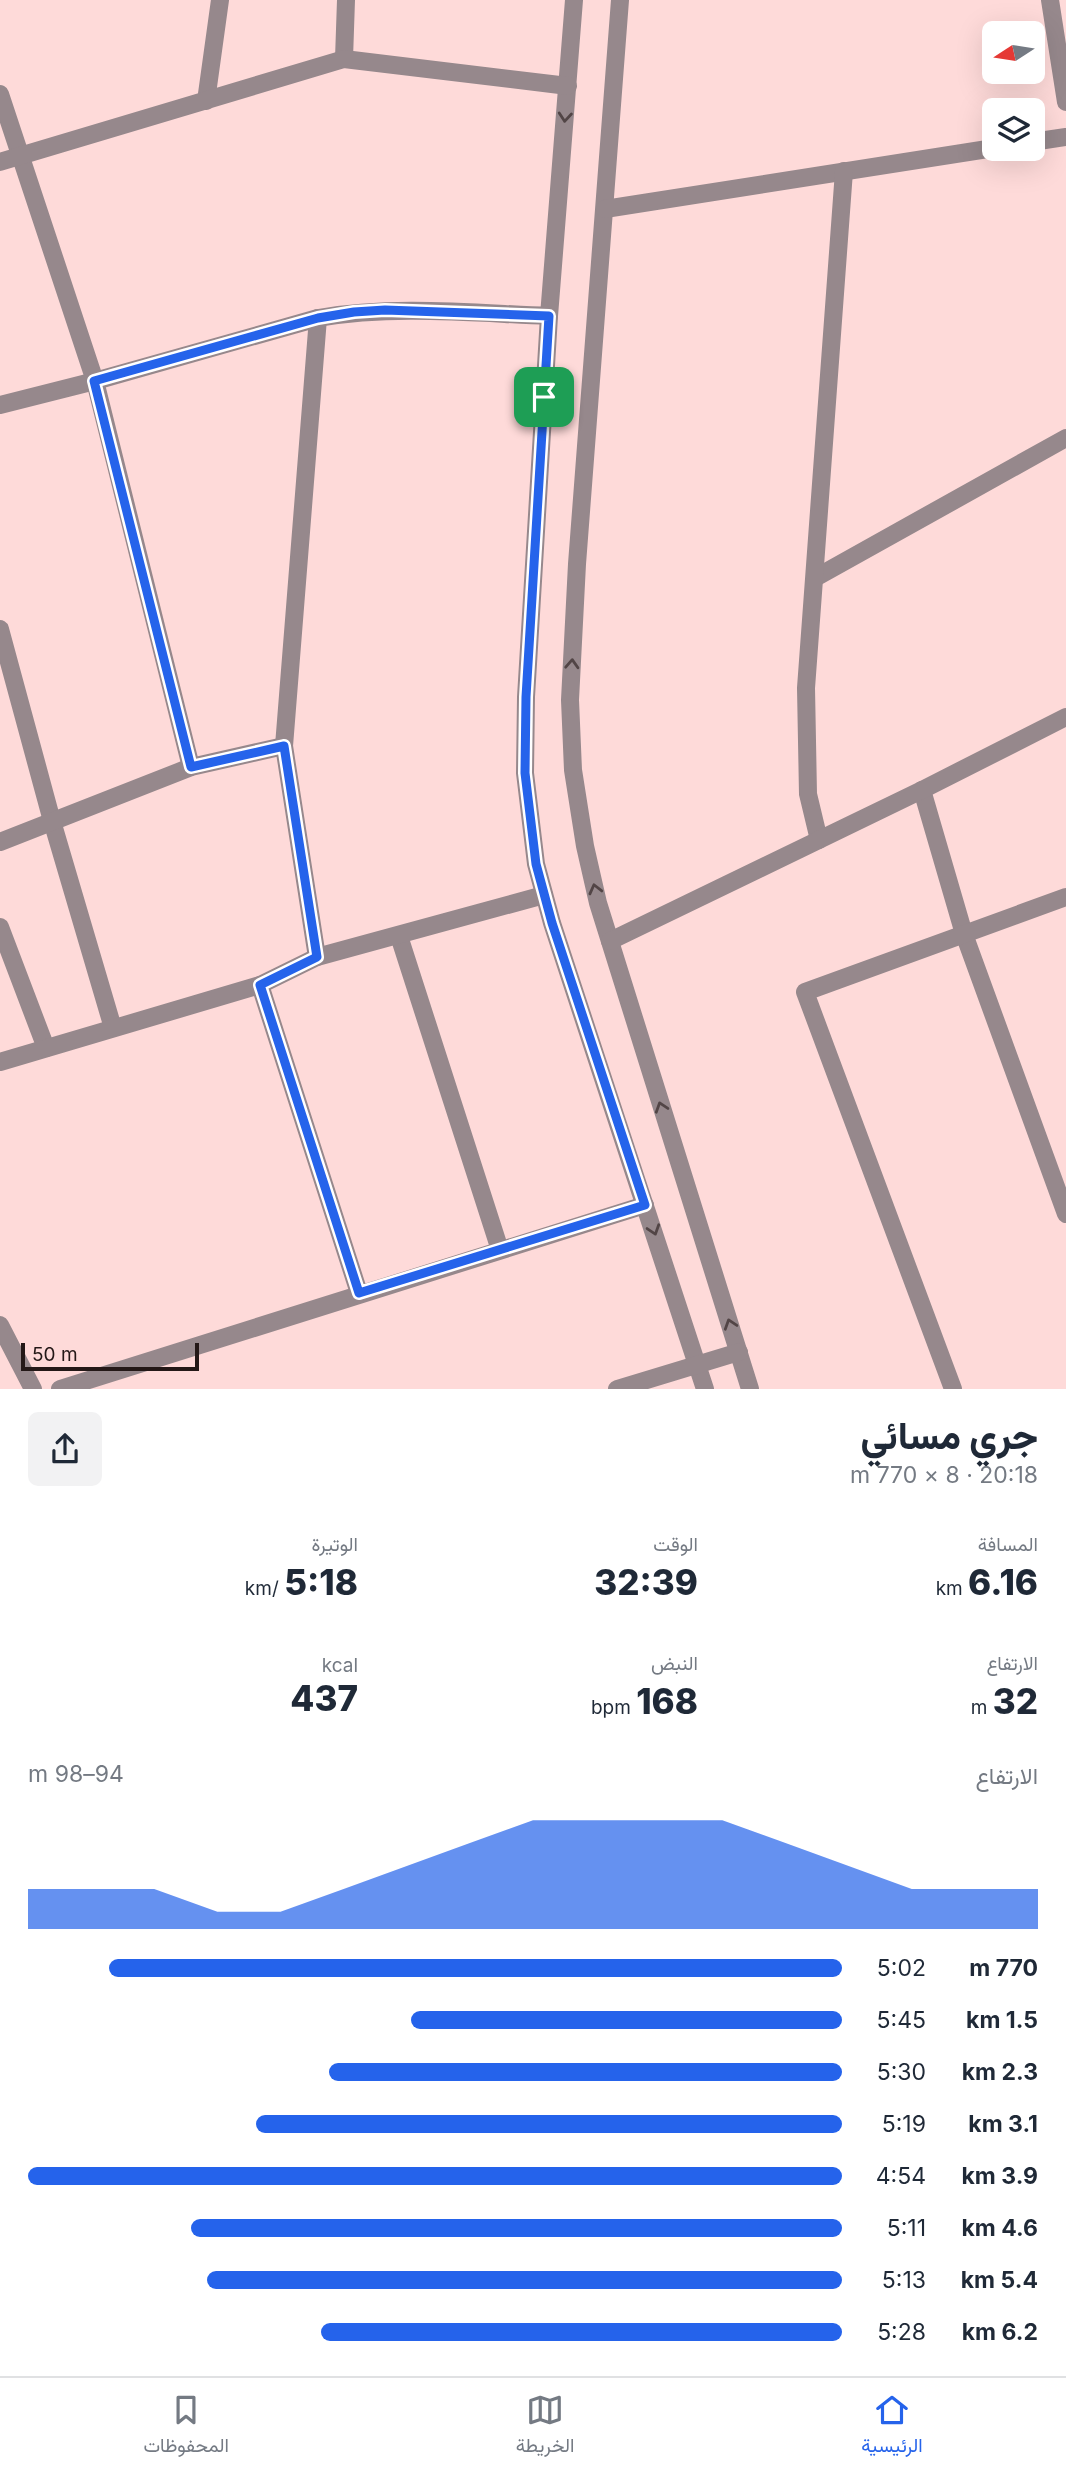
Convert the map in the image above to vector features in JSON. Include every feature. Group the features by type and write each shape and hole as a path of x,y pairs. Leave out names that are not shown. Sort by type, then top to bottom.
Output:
{"street":[{"path":"206,101 220,0"},
{"path":"344,59 346,0"},
{"path":"574,0 549,316 527,684 525,773 536,864 552,923 705,1389"},
{"path":"620,0 577,564 570,700 573,770 585,846 610,941 750,1386 730,1389"},
{"path":"1050,0 1066,102"},
{"path":"0,162 344,59 568,86"},
{"path":"0,94 94,381 191,767"},
{"path":"1045,140 1066,137"},
{"path":"605,209 982,150"},
{"path":"819,840 808,794 806,688 844,171"},
{"path":"0,405 318,318 354,312 385,310 549,316"},
{"path":"317,957 284,746 318,318"},
{"path":"815,578 1066,438"},
{"path":"0,629 52,821 113,1028"},
{"path":"610,941 1066,717"},
{"path":"0,842 191,767 284,746"},
{"path":"922,790 964,934 1066,1214"},
{"path":"0,1062 260,985 317,957 544,895"},
{"path":"953,1389 805,992 1066,897"},
{"path":"0,927 46,1048"},
{"path":"398,936 500,1250"},
{"path":"260,985 359,1293"},
{"path":"60,1389 645,1205"},
{"path":"0,1325 33,1389"},
{"path":"617,1389 739,1352"}],"route":[{"path":"385,310 549,316 544,397 526,697 525,773 536,864 552,923 645,1205 359,1293 260,985 317,957 284,746 191,767 94,381 318,318 385,310"}]}
